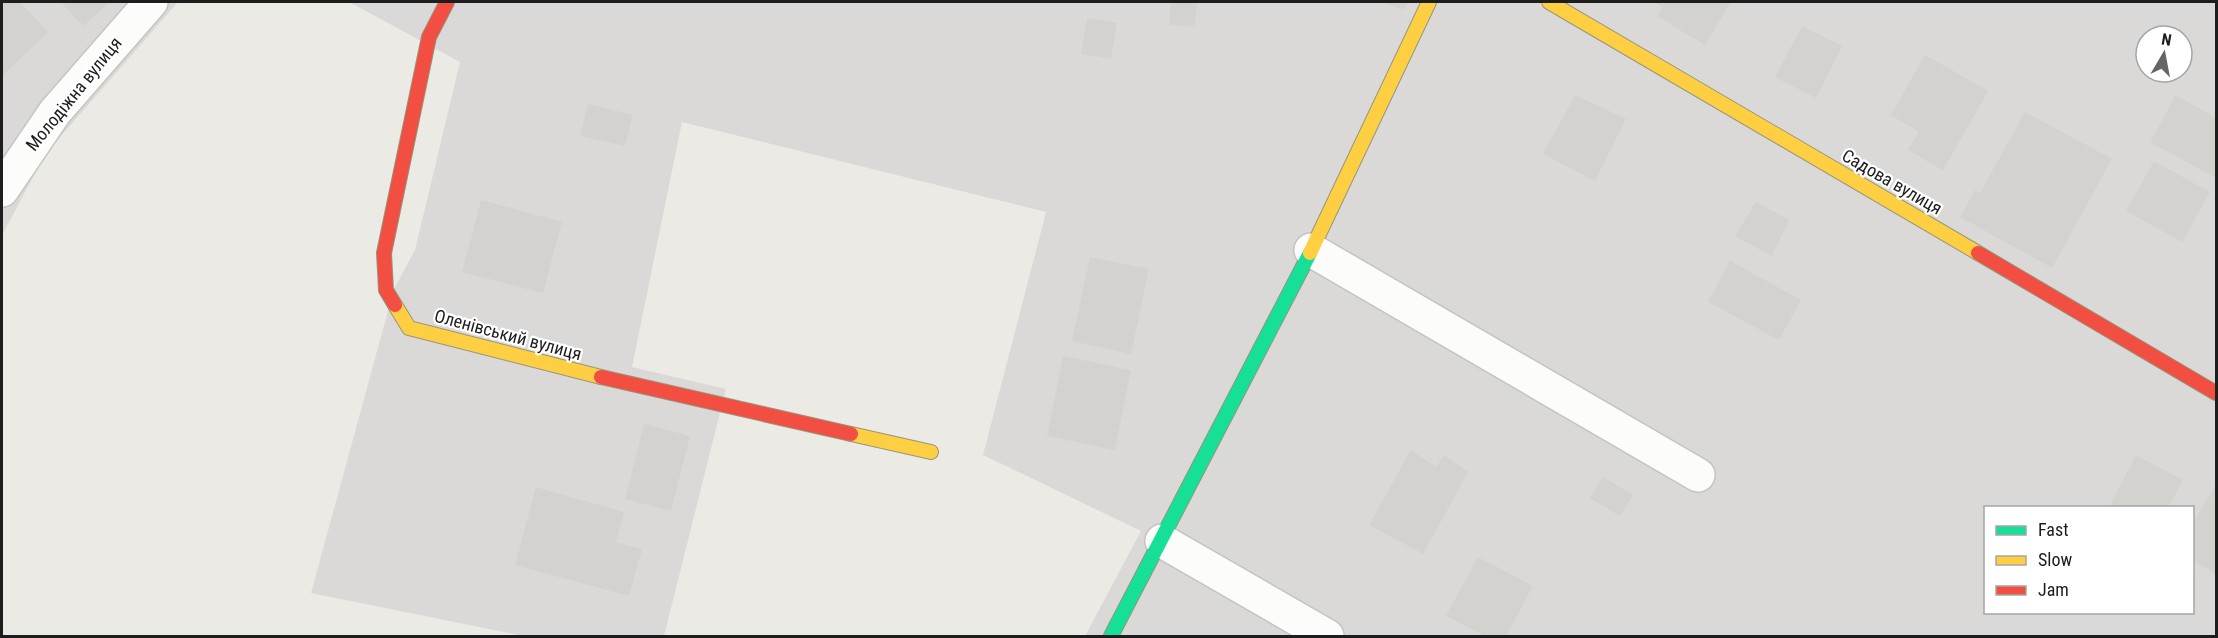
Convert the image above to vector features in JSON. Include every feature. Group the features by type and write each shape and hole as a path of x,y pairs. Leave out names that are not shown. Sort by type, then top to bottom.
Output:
{"street":[{"name":"Молодіжна вулиця","path":"2,190 55,112 151,2"},
{"name":"Оленівський вулиця","path":"447,2 429,37 384,253 386,290 409,328 604,378 931,452"},
{"path":"1111,636 1311,250 1429,2"},
{"name":"Садова вулиця","path":"1550,2 2217,393"},
{"path":"1311,250 1698,475"},
{"path":"1162,541 1327,636"}],"shaded area":[{"path":"2,2 178,2 46,153 2,235"},
{"path":"349,2 2216,2 2216,636 1085,636 1141,531 983,455 1046,212 682,122 632,367 726,389 664,636 523,636 311,593 394,289 415,250 460,62"}],"building":[{"path":"2,2 20,2 48,32 2,76"},
{"path":"61,2 110,2 83,26"},
{"path":"1171,2 1197,2 1195,27 1169,25"},
{"path":"1382,2 1408,2 1404,10"},
{"path":"1653,2 1731,2 1705,45 1657,16 1663,7"},
{"path":"1087,18 1117,23 1111,59 1081,54"},
{"path":"1802,26 1842,46 1816,98 1775,77"},
{"path":"1925,55 1988,91 1943,170 1908,150 1919,132 1891,115"},
{"path":"1575,95 1626,119 1595,181 1543,154"},
{"path":"2176,95 2216,118 2216,178 2150,142"},
{"path":"588,104 633,115 625,146 580,136"},
{"path":"2025,112 2112,159 2052,268 1960,217 1975,190 1980,193"},
{"path":"2154,161 2210,192 2182,242 2126,211"},
{"path":"481,200 562,222 543,293 462,272"},
{"path":"1756,202 1789,220 1772,256 1735,236"},
{"path":"1090,257 1149,269 1131,354 1072,341"},
{"path":"1730,261 1801,300 1779,340 1708,302"},
{"path":"1063,356 1131,370 1115,450 1047,436"},
{"path":"644,424 690,436 671,511 625,499"},
{"path":"1411,450 1436,467 1444,455 1468,472 1423,554 1369,525"},
{"path":"2136,455 2183,480 2169,506 2110,506"},
{"path":"1603,477 1633,495 1620,516 1590,498"},
{"path":"2216,484 2216,574 2194,561 2194,522"},
{"path":"536,487 624,512 616,542 642,549 629,596 515,565"},
{"path":"1478,557 1533,586 1506,636 1485,636 1446,616"}],"traffic: fast":[{"path":"1111,636 1310,253"}],"traffic: slow":[{"path":"1310,253 1429,2"},
{"path":"1549,2 1978,253"},
{"path":"395,305 409,328 601,377"},
{"path":"851,434 931,452"}],"traffic: jam":[{"path":"395,305 386,290 384,253 429,37 447,2"},
{"path":"1978,253 2216,393"},
{"path":"601,377 851,434"}]}
